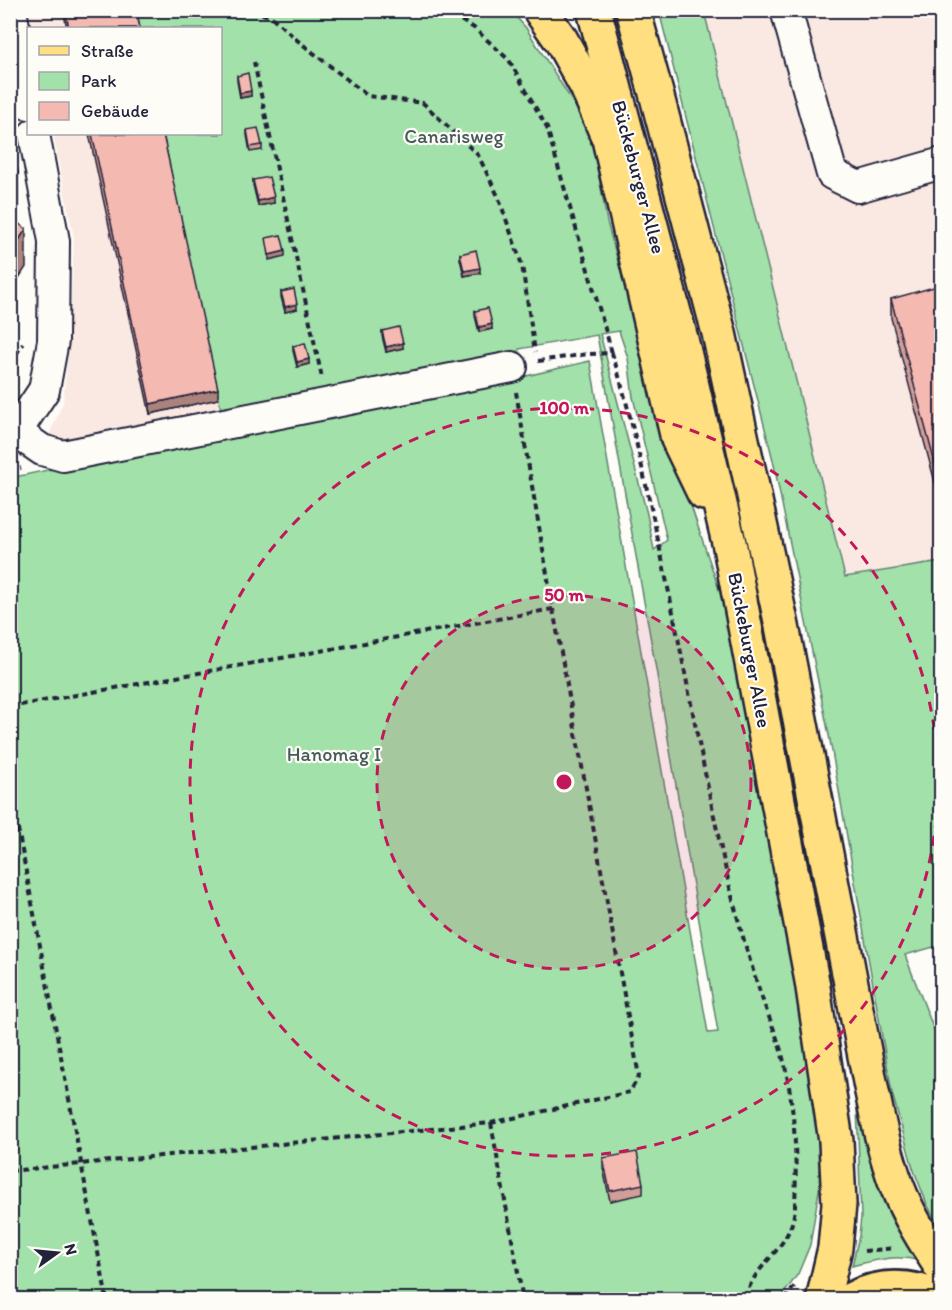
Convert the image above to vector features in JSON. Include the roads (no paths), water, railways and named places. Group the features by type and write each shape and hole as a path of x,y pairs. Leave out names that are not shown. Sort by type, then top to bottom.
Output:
{"main road":[{"path":"540,10 561,40 587,87 609,140 678,439 730,547"},
{"name":"Bückeburger Allee","path":"594,10 676,316 730,547 812,981 832,1105 839,1203 835,1248 823,1299"},
{"name":"Bückeburger Allee","path":"633,10 657,93 719,333 782,626 884,1147 898,1188 933,1255"},
{"path":"850,1299 872,1290 901,1287 942,1299"}],"street":[{"path":"11,10 27,98"},
{"path":"786,10 832,174 858,187 942,163"},
{"path":"34,135 54,241 53,341 44,390 13,434 42,450 63,456 524,364"}],"park label":[{"name":"Canarisweg","path":"454,136"},
{"name":"Hanomag I","path":"334,754"}]}
